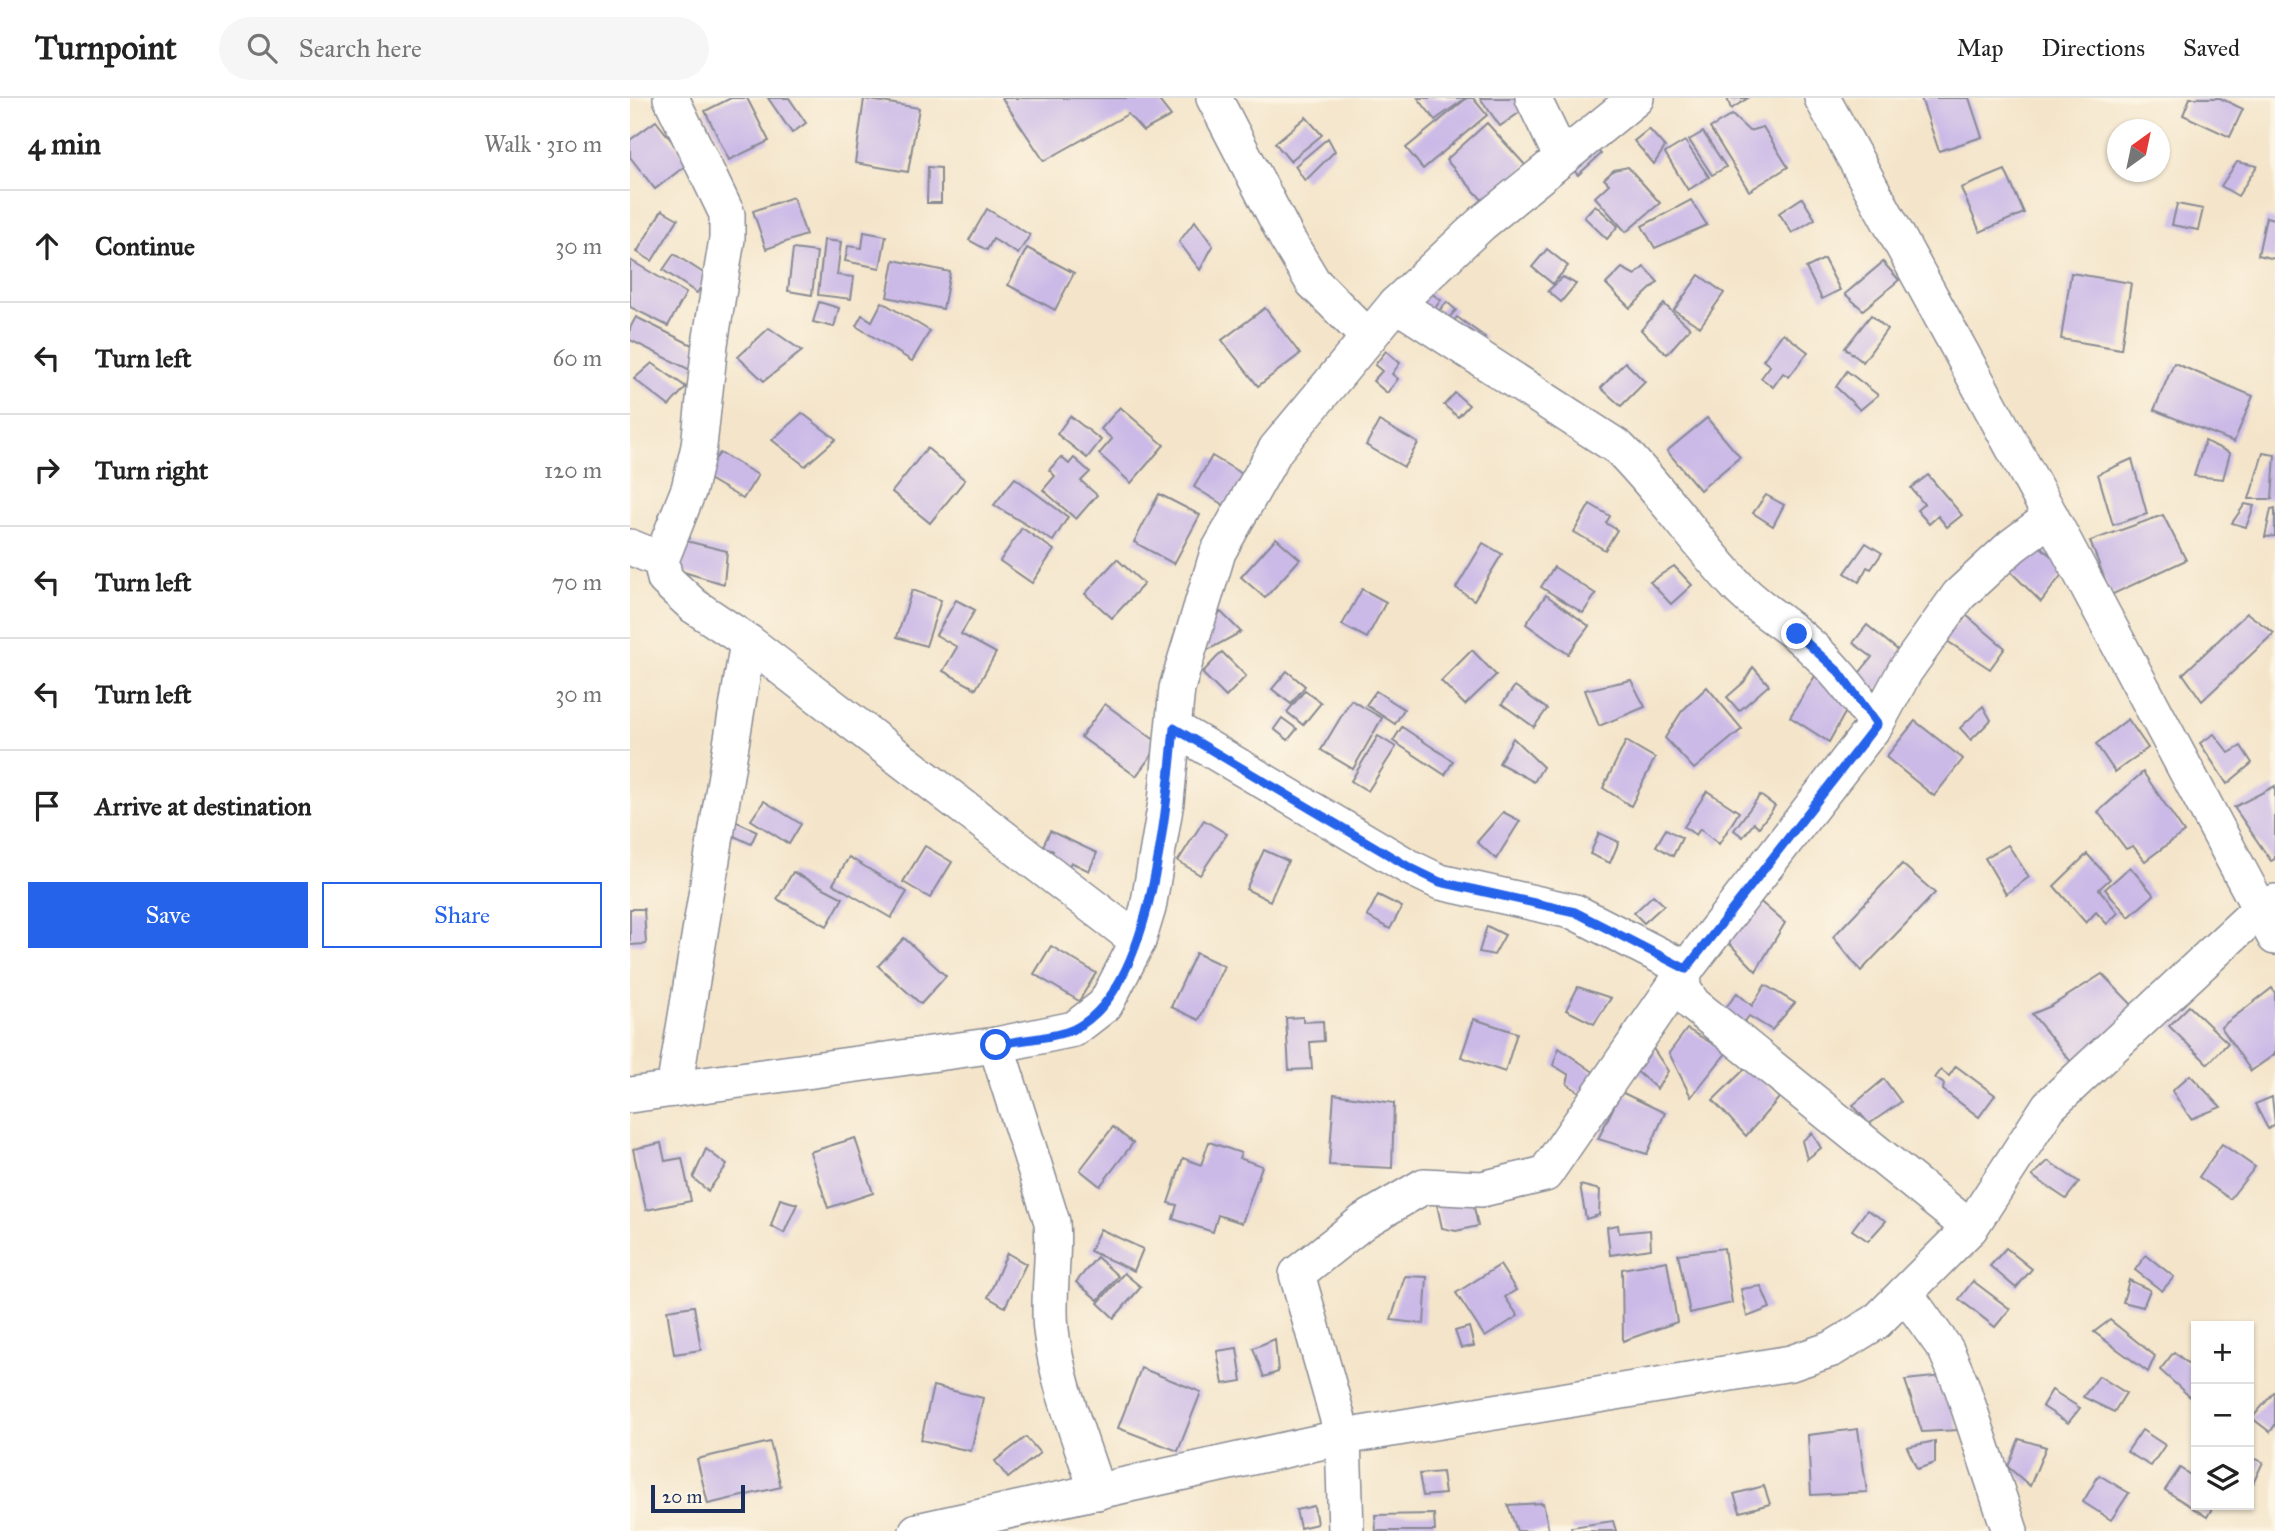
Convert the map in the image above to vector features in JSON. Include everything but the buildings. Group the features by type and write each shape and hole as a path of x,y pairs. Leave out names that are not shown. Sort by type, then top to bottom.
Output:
{"street":[{"path":"671,98 726,214 727,239 710,344 699,446 689,489 646,553 665,579 694,606 747,642 1139,941"},
{"path":"1214,98 1286,237 1313,282 1368,337"},
{"path":"1533,98 1562,158"},
{"path":"630,1096 996,1045 1074,1029 1105,1005 1139,941 1148,908 1166,802 1177,688 1218,552 1276,449 1396,304 1482,223 1636,98"},
{"path":"917,1531 1343,1437 1791,1363 1832,1349 1876,1322 1970,1228 2049,1106 2270,916 1822,98"},
{"path":"1396,304 1619,448 1645,474 1744,593 1839,672 1877,724"},
{"path":"1346,1531 1343,1437 1297,1274 1364,1221 1424,1186 1482,1189 1545,1174 1686,969 1877,724 1905,671 1959,595 2012,546 2051,517"},
{"path":"674,1089 747,642"},
{"path":"1174,728 1430,877 1575,912 1686,969"},
{"path":"1686,969 1681,986 1693,1004 1970,1228"},
{"path":"996,1045 1052,1222 1054,1250 1051,1328 1056,1359 1097,1492"},
{"path":"1905,1293 1951,1362 2010,1531"}],"route":[{"path":"996,1045 1074,1029 1105,1005 1139,941 1148,908 1166,802 1174,728 1409,867 1440,882 1575,912 1686,969 1877,724 1839,672 1797,634"}]}
